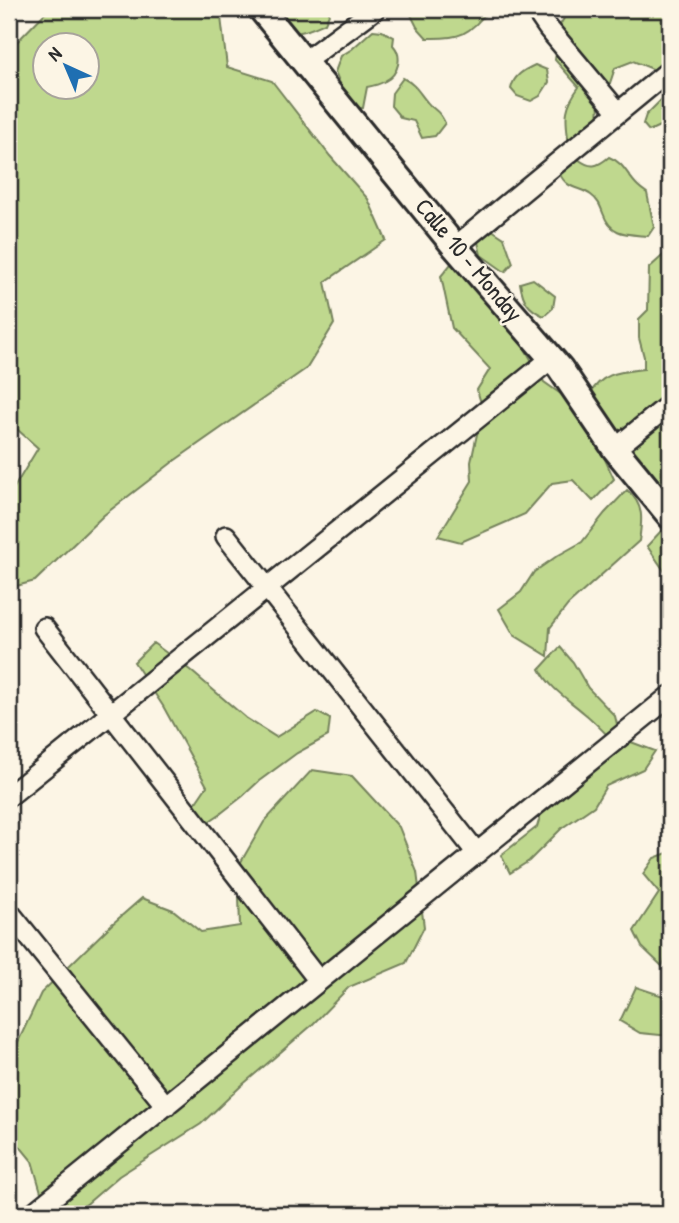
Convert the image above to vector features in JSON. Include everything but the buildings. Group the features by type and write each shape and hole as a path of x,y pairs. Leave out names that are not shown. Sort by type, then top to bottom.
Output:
{"street":[{"name":"Calle 10 - Monday","path":"261,9 455,247 561,368 615,449 670,516"},
{"path":"305,61 375,9"},
{"path":"534,9 618,112"},
{"path":"455,247 670,70"},
{"path":"9,796 552,358"},
{"path":"615,449 670,404"},
{"path":"226,536 477,853"},
{"path":"44,628 319,981"},
{"path":"32,1214 670,696"},
{"path":"9,912 166,1106"}],"green space":[{"path":"49,9 220,9 227,67 272,81 330,156 368,199 386,240 325,282 334,324 307,368 174,461 104,515 35,581 9,588 9,496 38,448 9,422 9,50"},
{"path":"290,9 331,9 325,23 306,31 295,32 278,23"},
{"path":"489,9 476,25 463,34 427,38 417,27 409,11"},
{"path":"565,9 670,9 670,68 655,70 633,61 615,68 608,89 599,101 598,123 569,146 566,122 568,109 579,87 555,60 560,25 567,13"},
{"path":"373,30 394,37 393,45 398,54 398,64 390,78 367,87 363,108 351,108 335,72 341,56"},
{"path":"535,65 547,70 549,82 540,96 531,101 517,96 511,89 523,71"},
{"path":"403,78 414,86 443,118 445,123 435,136 422,138 414,121 401,118 391,106 392,93"},
{"path":"670,91 670,121 649,131 643,124 646,115"},
{"path":"609,157 619,163 647,193 654,227 648,236 615,230 606,221 595,199 587,192 570,185 560,174 570,162 578,159 594,166"},
{"path":"492,230 504,238 513,263 505,272 481,255 478,242"},
{"path":"670,249 670,501 631,465 590,394 606,377 644,369 639,319 648,310 649,268"},
{"path":"455,259 517,335 544,382 582,409 614,479 593,501 573,480 552,483 525,514 461,542 438,536 472,481 471,462 477,434 485,416 477,390 490,369 452,328 441,276"},
{"path":"533,279 555,296 553,308 544,316 527,304 523,295 520,283"},
{"path":"627,490 639,507 639,541 568,605 550,628 548,656 514,635 499,609 521,592 534,572 582,542"},
{"path":"662,530 670,537 670,579 647,546"},
{"path":"153,643 190,670 246,718 276,737 317,712 330,719 328,736 297,753 199,828 190,811 207,786 163,706 134,662"},
{"path":"560,647 573,662 588,688 615,716 620,737 609,737 544,676 540,669"},
{"path":"631,742 655,751 643,769 606,786 594,806 562,828 529,861 510,873 501,855 537,827 544,804"},
{"path":"312,770 352,776 399,827 417,872 424,927 406,963 349,987 311,1026 201,1124 119,1176 75,1214 31,1214 43,1199 32,1161 9,1133 9,1061 41,993 142,898 173,910 201,932 240,926 238,867 264,822"},
{"path":"670,852 670,951 662,966 642,947 634,931 659,893 643,874 654,858"},
{"path":"636,987 666,997 670,994 670,1036 640,1033 620,1021"}]}
